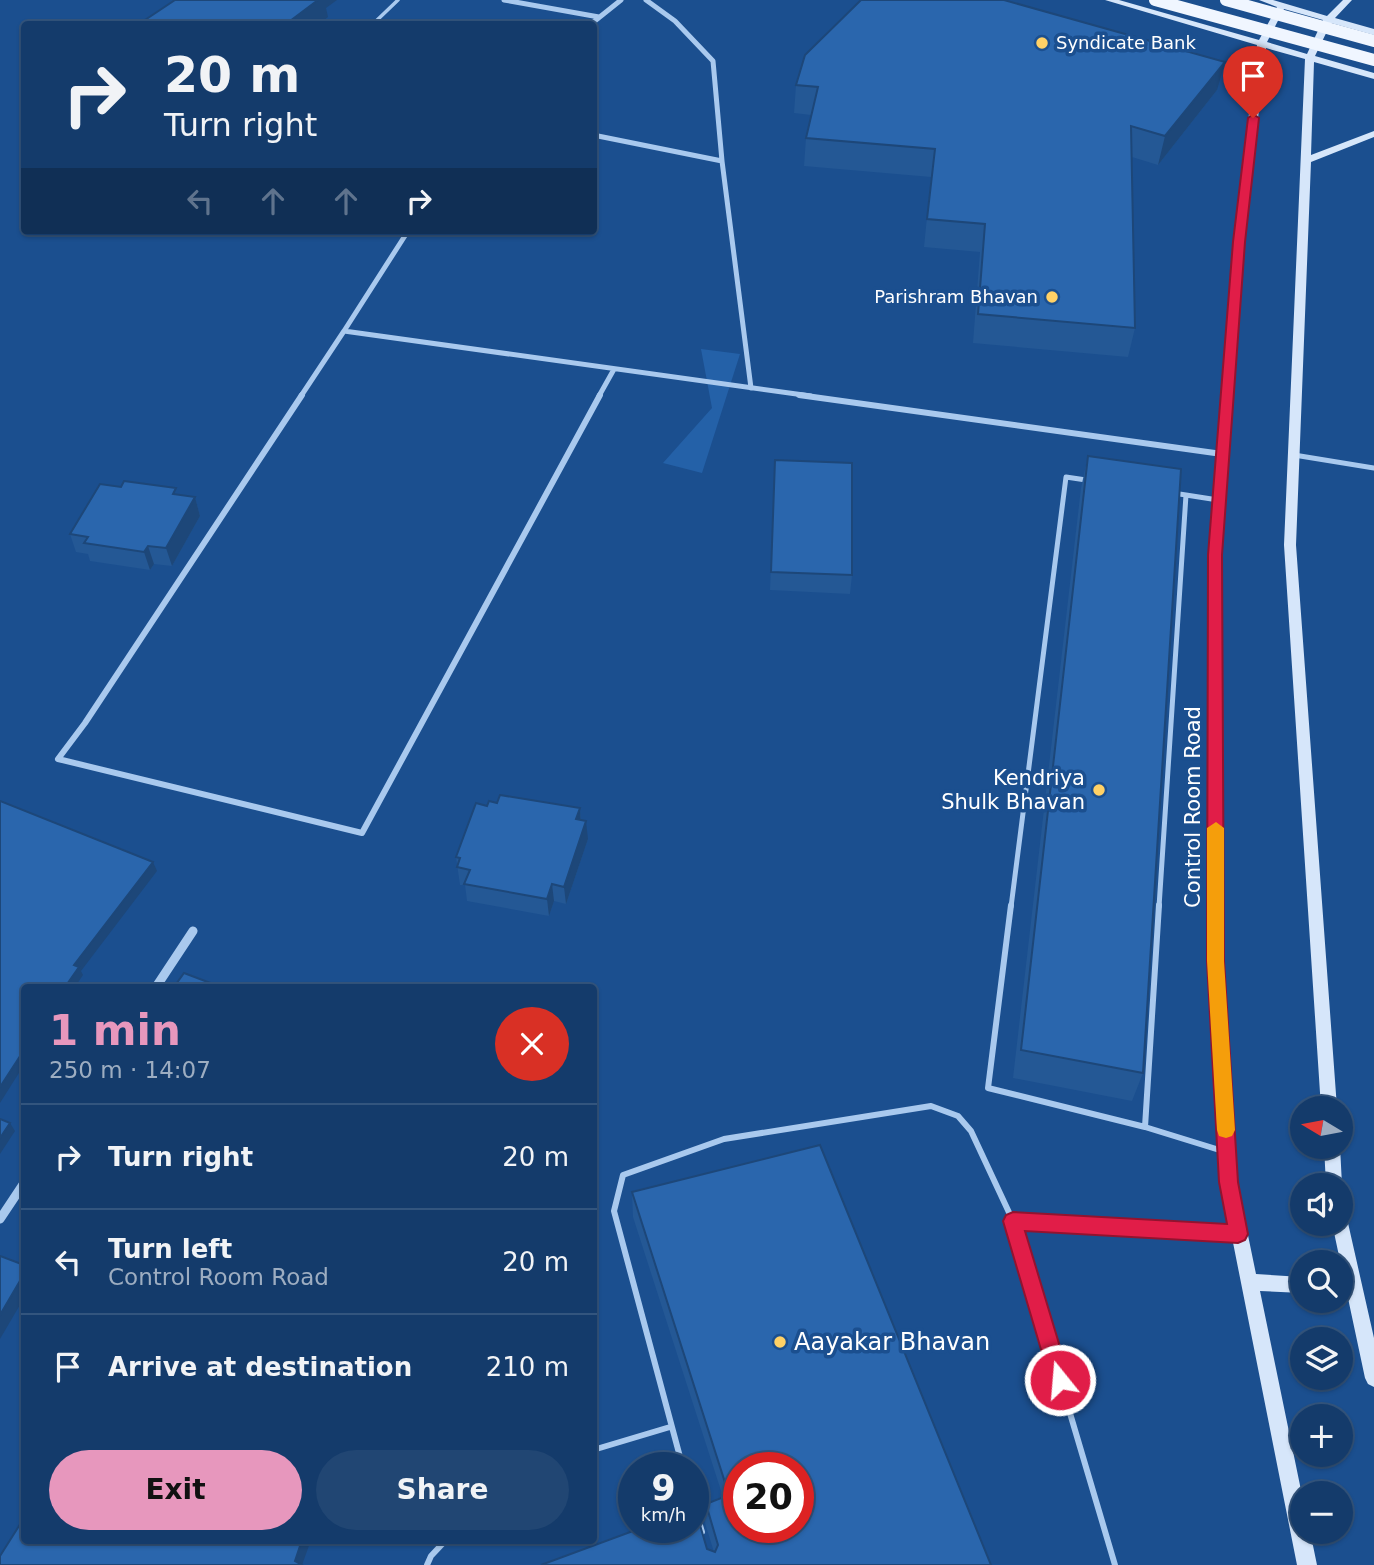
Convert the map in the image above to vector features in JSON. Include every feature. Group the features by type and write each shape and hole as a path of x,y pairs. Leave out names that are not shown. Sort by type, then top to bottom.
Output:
{"main road":[{"path":"1109,0 1374,76"},
{"path":"1155,0 1374,60"},
{"path":"1226,0 1374,41"},
{"path":"1263,0 1281,3 1328,20 1374,32"},
{"path":"1328,1096 1290,545 1310,58 1328,20 1349,0"},
{"path":"1262,43 1281,3"},
{"name":"Control Room Road","path":"1262,43 1239,242 1222,454 1214,500 1216,961 1229,1182 1307,1565"},
{"path":"1306,160 1374,134"},
{"path":"1249,1282 1290,1284"},
{"path":"1353,1308 1374,1378"}],"street":[{"path":"504,0 599,17"},
{"path":"594,21 621,0"},
{"path":"646,0 675,21 713,61 722,161 751,388"},
{"path":"597,136 722,161"},
{"path":"405,235 85,723 58,759 362,834 613,371"},
{"path":"344,331 613,371 1222,454"},
{"path":"158,984 193,931"},
{"path":"0,1219 21,1188"}],"lane":[{"path":"376,21 398,0"},
{"path":"1294,456 1374,468"},
{"path":"1214,500 1066,477 988,1088 1145,1127 1227,1152"},
{"path":"1145,1127 1186,495"},
{"path":"678,1452 614,1212 624,1175 723,1139 931,1106 958,1116 971,1131 1013,1221 1115,1565"},
{"path":"1013,1221 1238,1234"},
{"path":"597,1449 670,1427"},
{"path":"427,1565 442,1544"}],"shaded area":[{"path":"701,349 740,354 702,473 663,463 712,408"}],"building":[{"path":"175,0 318,0 290,21 144,21"},
{"path":"861,0 1004,0 1225,62 1165,136 1131,126 1135,328 978,314 985,224 927,219 935,149 806,138 818,87 796,85 805,55"},
{"name":"Kendriya Shulk Bhavan","path":"1088,456 1181,469 1143,1073 1021,1050"},
{"path":"775,460 852,463 852,575 771,572"},
{"path":"124,481 176,488 173,494 195,497 166,548 148,546 144,552 84,543 88,537 70,534 100,484 121,487"},
{"path":"500,795 580,808 576,819 586,821 564,887 552,884 547,899 464,884 470,870 457,867 460,858 456,857 476,803 487,806 489,801 497,803"},
{"path":"0,801 153,862 74,965 79,967 67,984 21,984 21,1055 0,1087"},
{"path":"184,973 213,984 176,984"},
{"path":"0,1119 10,1123 0,1138"},
{"name":"Aayakar Bhavan","path":"820,1145 991,1565 541,1565 618,1537 618,1543 705,1543 707,1549 715,1552 718,1545 709,1514 709,1503 723,1497 723,1543 814,1543 814,1452 723,1452 723,1476 632,1192"},
{"path":"0,1256 21,1264 21,1279 0,1315"},
{"path":"21,1523 21,1544 301,1544 295,1561 302,1565 0,1565 0,1556"}],"slow traffic":[{"path":"1216,828 1216,961 1226,1130"}],"place":[{"name":"Syndicate Bank","path":"1042,43"},
{"name":"Parishram Bhavan","path":"1052,297"},
{"name":"Kendriya Shulk Bhavan","path":"1099,790"},
{"name":"Aayakar Bhavan","path":"780,1342"}],"route":[{"path":"1060,1380 1013,1221 1238,1234 1229,1182 1216,961 1215,555 1239,242 1253,118"}]}
